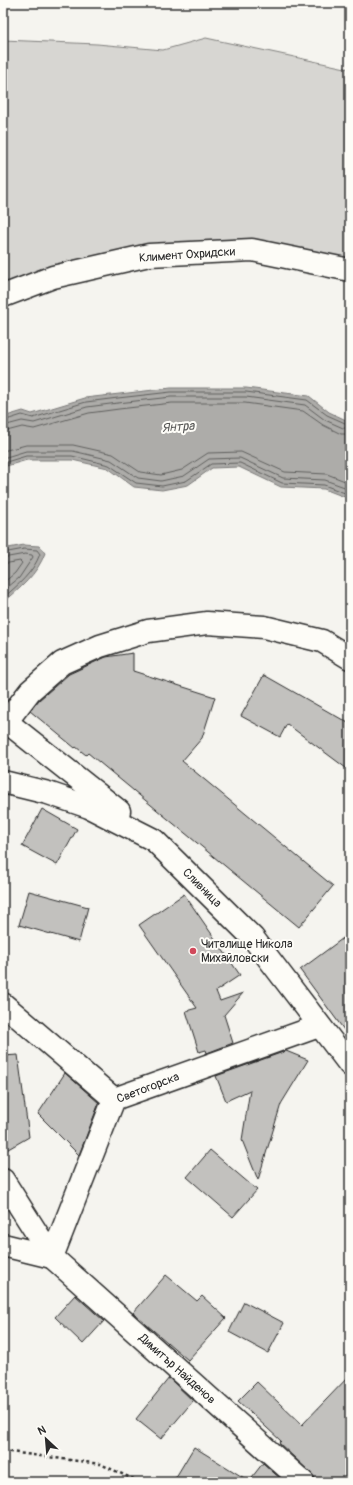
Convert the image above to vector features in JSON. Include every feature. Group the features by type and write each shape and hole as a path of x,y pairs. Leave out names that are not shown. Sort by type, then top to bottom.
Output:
{"street":[{"name":"Климент Охридски","path":"3,296 53,277 149,255 252,250 350,270"},
{"path":"154,840 5,721 30,691 62,663 100,646 148,631 207,623 264,627 322,641 350,658"},
{"name":"Сливница","path":"3,782 48,793 89,807 154,840 253,938 350,1065"},
{"path":"3,1004 114,1098"},
{"name":"Светогорска","path":"52,1257 114,1098 319,1026"},
{"path":"3,1180 52,1257"},
{"path":"3,1245 52,1257"},
{"name":"Димитър Найденов","path":"52,1257 303,1482"}],"path":[{"path":"3,1451 100,1464 140,1482"}],"shaded area":[{"path":"206,38 350,69 350,270 252,250 149,255 3,296 3,40 97,44 163,50"}],"water":[{"name":"Янтра","path":"171,388 246,388 309,396 329,412 346,420 350,419 350,499 324,489 281,487 239,467 212,468 188,485 162,490 134,487 108,468 72,460 27,460 3,467 3,417 23,411 32,414 85,398"},
{"path":"24,545 39,546 45,553 33,575 3,603 3,549"}],"building":[{"path":"133,653 133,671 215,697 202,738 182,761 333,886 299,927 88,753 86,755 76,747 75,748 30,711 39,700 69,674 106,657"},
{"path":"264,675 350,724 350,771 287,724 280,737 241,716"},
{"path":"42,809 77,829 57,865 22,846"},
{"path":"29,891 88,907 79,942 19,925"},
{"path":"184,894 240,975 216,991 220,1001 243,993 224,1015 233,1043 207,1053 206,1050 199,1052 186,1011 197,1008 139,925"},
{"path":"350,933 350,1038 300,970"},
{"path":"286,1051 308,1060 281,1104 258,1180 242,1140 250,1090 226,1101 216,1076"},
{"path":"18,1055 29,1137 3,1152 3,1056"},
{"path":"65,1073 99,1103 79,1155 38,1114"},
{"path":"210,1150 257,1190 233,1217 187,1177"},
{"path":"166,1275 197,1301 202,1296 226,1318 188,1360 133,1313"},
{"path":"75,1295 104,1321 83,1344 55,1317"},
{"path":"244,1302 284,1323 268,1353 229,1332"},
{"path":"350,1375 350,1482 315,1482 315,1478 311,1473 279,1443 281,1441 238,1401 257,1382 302,1425"},
{"path":"169,1378 193,1401 161,1439 136,1419"},
{"path":"194,1447 249,1481 263,1463 284,1482 173,1482"}],"place":[{"name":"Читалище Никола Михайловски","path":"193,951"}]}
